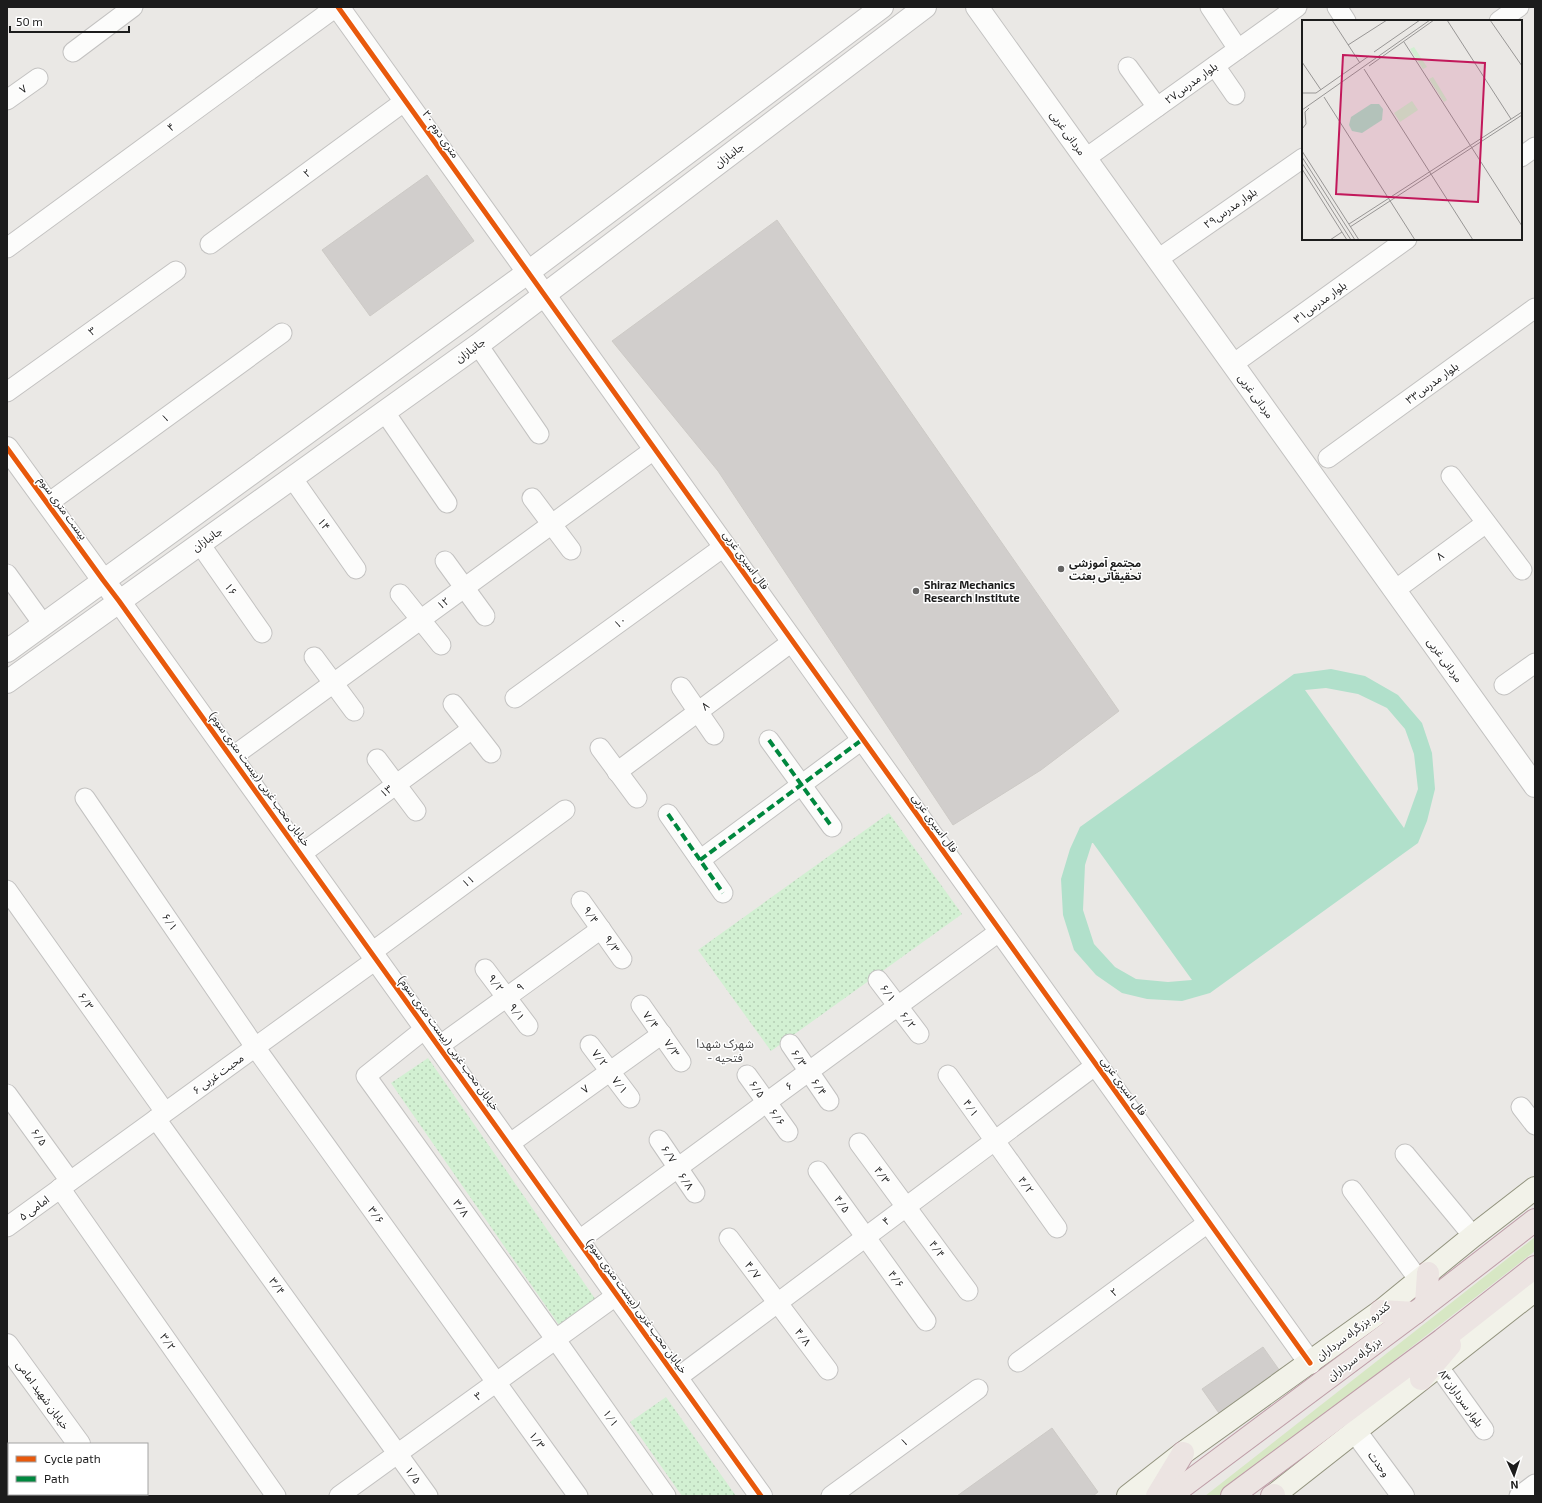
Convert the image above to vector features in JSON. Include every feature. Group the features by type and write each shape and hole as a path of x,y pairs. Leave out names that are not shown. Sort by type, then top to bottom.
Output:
{"highway":[{"name":"بزرگراه سرداران","path":"1170,1496 1421,1309 1535,1220"},
{"path":"1232,1496 1478,1312 1535,1267"},
{"path":"1381,1311 1421,1309 1424,1276"},
{"path":"1421,1379 1478,1312"},
{"path":"1157,1496 1183,1453"}],"main road":[{"name":"کندرو بزرگراه سرداران","path":"1128,1496 1183,1453 1381,1311 1535,1188"},
{"path":"1273,1496 1535,1290"}],"street":[{"path":"73,52 133,7"},
{"name":"۲۰ متری دوم","path":"337,7 527,273 544,294"},
{"name":"۴","path":"7,248 337,7"},
{"path":"7,651 527,273 882,7"},
{"name":"جانبازان","path":"7,682 478,345 926,7"},
{"name":"مردانی غربی","path":"977,7 1535,786"},
{"path":"1210,7 1238,49"},
{"name":"بلوار مدرس۲۷","path":"1086,158 1297,7"},
{"path":"1337,7 1345,20"},
{"path":"1500,20 1519,7"},
{"path":"1215,66 1235,95"},
{"path":"1128,67 1158,107"},
{"name":"۷","path":"7,100 38,78"},
{"name":"۲","path":"210,244 405,101"},
{"path":"1522,156 1535,147"},
{"name":"۲۹بلوار مدرس","path":"1158,259 1302,159"},
{"name":"بلوار مدرس۳۱","path":"1233,364 1406,240"},
{"name":"۳","path":"7,392 176,271"},
{"name":"فال اسیری غربی","path":"544,294 1310,1363"},
{"name":"بلوار مدرس۳۳","path":"1328,458 1535,308"},
{"name":"۱","path":"47,504 282,333"},
{"path":"478,345 539,434"},
{"path":"384,411 447,503"},
{"name":"بیست متری سوم","path":"7,448 119,601"},
{"name":"۱۲","path":"232,757 655,449"},
{"path":"1451,476 1522,570"},
{"name":"۱۴","path":"293,478 356,569"},
{"path":"532,498 571,550"},
{"name":"۸","path":"1395,590 1486,523"},
{"name":"۱۶","path":"200,544 262,633"},
{"name":"۱۰","path":"515,698 725,546"},
{"path":"445,561 485,616"},
{"path":"7,574 43,624"},
{"path":"400,594 441,644"},
{"name":"خیابان محب غربی (بیست متری سوم)","path":"119,601 761,1496"},
{"name":"۸","path":"617,772 793,641"},
{"path":"314,658 354,711"},
{"path":"1504,685 1535,663"},
{"path":"682,687 714,735"},
{"path":"453,704 491,753"},
{"name":"۱۳","path":"301,854 472,729"},
{"path":"769,740 832,827"},
{"path":"700,860 863,740"},
{"path":"600,748 637,798"},
{"path":"377,759 416,811"},
{"name":"۶/۱","path":"85,798 256,1047"},
{"name":"۱۱","path":"374,956 565,810"},
{"path":"668,814 723,893"},
{"name":"۶/۳","path":"7,890 161,1115"},
{"name":"۹/۴","path":"581,901 601,929"},
{"name":"۹/۳","path":"601,929 622,959"},
{"name":"۹","path":"439,1046 601,929"},
{"name":"۶","path":"578,1241 1000,931"},
{"name":"محبت غربی ۶","path":"65,1185 256,1047 374,956"},
{"name":"۹/۲","path":"485,969 506,997"},
{"name":"۶/۱","path":"878,980 898,1006"},
{"name":"۹/۱","path":"506,997 528,1026"},
{"name":"۷/۴","path":"640,1005 662,1034"},
{"name":"۶/۲","path":"898,1006 919,1034"},
{"name":"۳/۸","path":"426,1028 366,1076 556,1340"},
{"name":"۷","path":"509,1144 662,1034"},
{"name":"۷/۳","path":"662,1034 681,1062"},
{"name":"۶/۳","path":"790,1044 809,1072"},
{"name":"۷/۲","path":"590,1045 610,1071"},
{"name":"۳/۶","path":"256,1047 496,1383"},
{"name":"۴","path":"677,1378 1096,1065"},
{"name":"۷/۱","path":"610,1071 630,1098"},
{"name":"۶/۴","path":"809,1072 829,1101"},
{"name":"۶/۵","path":"747,1075 767,1103"},
{"name":"۴/۱","path":"948,1075 994,1141"},
{"name":"۶/۵","path":"7,1094 65,1185"},
{"name":"۶/۶","path":"767,1103 788,1132"},
{"path":"1521,1107 1535,1125"},
{"name":"۳/۴","path":"161,1115 398,1454"},
{"name":"۶/۷","path":"659,1140 678,1168"},
{"name":"۴/۲","path":"994,1141 1057,1228"},
{"name":"۴/۳","path":"859,1143 906,1207"},
{"path":"1405,1154 1473,1236"},
{"name":"۶/۸","path":"678,1168 695,1193"},
{"name":"۴/۵","path":"818,1171 865,1237"},
{"name":"امامی ۵","path":"7,1227 65,1185"},
{"name":"۳/۲","path":"65,1185 276,1496"},
{"path":"1352,1190 1424,1276"},
{"name":"۴/۴","path":"906,1207 968,1291"},
{"name":"۲","path":"1018,1362 1209,1222"},
{"name":"۴/۶","path":"865,1237 926,1321"},
{"name":"۴/۷","path":"729,1238 777,1303"},
{"name":"۳","path":"339,1496 618,1295"},
{"name":"۴/۸","path":"777,1303 828,1370"},
{"name":"۱/۱","path":"556,1340 666,1496"},
{"name":"خیابان شهید امامی","path":"7,1345 78,1443"},
{"name":"بلوار سرداران۸۳","path":"1438,1366 1484,1430"},
{"name":"۱/۳","path":"496,1383 578,1496"},
{"name":"۱","path":"831,1496 978,1389"},
{"name":"وحدت","path":"1355,1431 1403,1496"},
{"name":"۱/۵","path":"398,1454 428,1496"},
{"path":"1519,1496 1535,1484"}],"green space":[{"path":"1331,669 1365,676 1398,695 1422,723 1432,753 1435,789 1427,821 1418,843 1210,993 1182,1001 1147,999 1122,993 1096,975 1074,950 1063,915 1061,879 1070,849 1080,827 1294,674","holes":["1326,688 1358,694 1387,708 1405,729 1414,754 1418,789 1404,828 1305,690","1093,843 1192,980 1168,982 1136,979 1115,967 1094,944 1083,910 1085,865"]},
{"path":"889,813 962,914 771,1051 698,950"},
{"path":"428,1058 596,1300 559,1325 391,1083"},
{"path":"1535,1237 1535,1251 1220,1496 1205,1496"},
{"path":"666,1397 736,1496 682,1496 630,1422"}],"building":[{"path":"427,175 474,241 370,316 322,250"},
{"name":"Shiraz Mechanics Research Institute","path":"777,220 1119,711 1041,770 953,825 718,471 612,341"},
{"path":"1263,1347 1282,1374 1221,1416 1202,1389"},
{"path":"1052,1428 1098,1492 1093,1496 957,1496"}],"marked path":[{"path":"700,860 863,739"},
{"path":"769,740 832,827"},
{"path":"668,814 723,893"}],"cycle path":[{"path":"338,7 1310,1363"},
{"path":"7,448 119,601 761,1496"}],"place":[{"name":"مجتمع آموزشی تحقیقاتی بعثت","path":"1061,569"},
{"name":"Shiraz Mechanics Research Institute","path":"916,591"}],"district":[{"name":"شهرک شهدا - فتحیه","path":"725,1051"}]}
